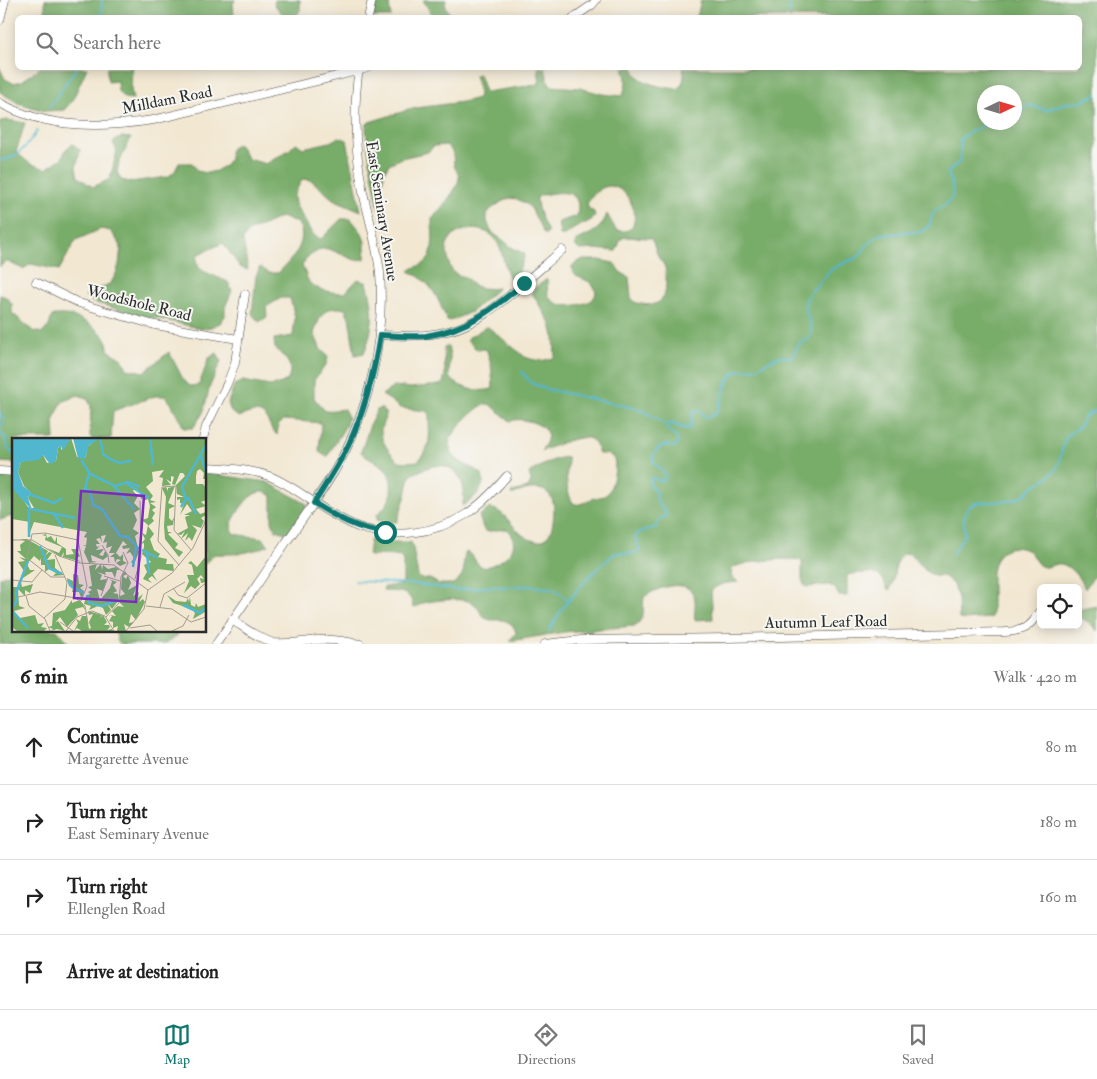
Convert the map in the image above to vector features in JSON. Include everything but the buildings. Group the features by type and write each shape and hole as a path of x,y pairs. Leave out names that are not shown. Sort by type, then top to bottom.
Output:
{"street":[{"path":"0,20 4,0"},
{"path":"369,15 372,0"},
{"path":"577,15 596,0"},
{"name":"Milldam Road","path":"0,103 10,109 30,116 68,124 109,125 132,123 153,120 356,70"},
{"name":"East Seminary Avenue","path":"216,644 334,472 360,418 369,390 380,335 381,309 378,259 363,191 358,158 356,99 359,70"},
{"path":"380,335 426,336 466,325 501,302 562,250"},
{"name":"Woodshole Road","path":"36,282 79,303 105,311 155,324 238,339"},
{"path":"203,438 206,427 235,363 245,294"},
{"path":"206,468 230,468 269,476 286,483 333,515 357,527 388,533 418,532 442,526 464,516 482,502 507,476"},
{"name":"Autumn Leaf Road","path":"545,644 582,640 1016,632 1032,623 1037,615"},
{"path":"232,620 263,639 274,643 285,644 332,640 360,644"}],"green space":[{"path":"45,0 236,0 233,2 234,15 62,15 62,12 53,11 50,15 47,15"},
{"path":"275,0 300,0 300,10 297,15 283,15 274,4"},
{"path":"376,0 391,0 389,5 391,15 373,15"},
{"path":"423,0 446,0 447,9 452,15 432,15"},
{"path":"701,0 1097,0 1097,572 1085,589 1078,577 1066,566 1057,564 1043,567 1039,565 1029,551 1022,548 1010,548 1000,553 994,564 992,572 992,615 990,618 964,620 959,619 958,598 953,585 943,576 934,576 927,572 910,554 904,553 900,557 890,590 887,589 882,578 875,574 850,574 847,576 847,596 839,596 835,588 829,585 807,587 804,585 802,561 789,559 767,560 732,568 731,576 738,582 720,585 711,591 713,619 695,620 695,599 690,590 685,587 671,586 656,590 644,597 641,620 634,626 564,632 510,641 516,633 511,624 504,620 485,618 473,603 468,601 434,601 423,603 413,608 412,602 407,595 399,592 384,591 384,587 398,585 403,582 403,561 401,557 368,555 370,540 411,542 418,576 421,579 430,579 439,584 453,584 463,572 466,552 471,554 478,564 484,568 505,558 512,550 513,537 507,529 486,532 483,528 479,516 490,508 503,514 528,539 541,541 549,535 554,511 550,496 543,490 534,489 524,490 511,495 512,492 528,488 531,482 529,473 552,461 567,457 568,491 573,503 578,504 608,493 615,466 612,456 599,454 592,440 588,438 567,441 542,451 547,442 547,435 543,428 535,423 526,421 510,421 488,404 478,408 465,420 449,444 451,452 457,459 482,474 482,486 475,496 462,506 464,494 459,476 450,468 444,466 431,467 410,476 397,522 377,520 377,514 386,505 390,497 390,477 385,468 361,452 377,410 381,408 386,414 381,429 382,438 386,447 398,461 418,461 427,447 429,433 429,416 426,411 400,408 382,395 395,386 410,388 440,385 443,383 445,374 444,347 448,347 450,355 449,377 453,381 463,387 474,390 492,389 491,364 487,351 485,349 477,350 467,340 486,327 525,357 548,360 555,357 554,336 551,324 532,293 536,287 547,279 548,295 556,303 575,305 592,300 596,293 592,284 573,273 572,266 581,260 600,260 614,263 620,272 629,277 631,297 634,302 647,305 657,303 664,296 666,273 652,239 649,238 625,237 621,239 616,251 580,250 577,248 576,241 598,228 607,214 616,230 626,231 633,224 632,204 618,188 608,186 598,191 587,204 589,209 594,212 595,217 566,235 560,235 558,222 577,216 578,204 574,196 560,193 545,194 537,197 539,210 548,232 546,234 544,234 531,208 517,199 510,198 490,210 487,214 487,221 494,234 511,247 525,254 520,268 511,279 507,273 496,240 492,235 485,232 470,229 450,238 447,246 449,262 457,275 467,278 478,287 498,288 471,312 450,321 447,320 433,291 424,280 409,271 423,264 430,256 432,250 432,219 456,187 459,176 454,165 452,151 446,145 434,146 428,152 401,158 389,164 383,179 379,210 371,168 366,125 369,122 408,109 478,98 479,94 475,75 479,74 485,92 535,85 540,82 538,70 545,70 548,81 552,86 580,88 602,94 622,96 626,82 624,70 634,70 639,77 648,83 663,87 678,89 684,79 683,70 1082,70 1082,15 697,15"},
{"path":"0,68 5,79 13,83 22,81 37,70 86,70 72,101 64,110 45,111 18,103 0,92"},
{"path":"107,70 132,70 131,90 133,99 124,98 118,91 117,81 108,82"},
{"path":"7,120 25,123 16,152 29,163 46,169 62,158 66,149 73,144 80,150 76,168 78,177 93,187 110,179 117,151 113,142 122,137 131,138 119,163 117,172 121,180 130,182 168,177 175,171 179,163 192,163 197,171 207,173 216,171 230,159 230,149 238,144 248,159 266,164 289,150 296,143 303,148 330,142 339,137 347,140 361,211 333,199 311,180 302,179 294,195 295,204 313,235 321,239 341,219 351,219 362,233 365,242 365,259 355,260 329,249 321,249 306,258 302,266 309,282 316,288 326,291 345,293 358,279 367,283 371,301 370,335 364,353 355,355 349,317 345,309 332,308 324,313 314,333 321,350 328,356 326,365 314,380 314,398 325,411 344,409 348,417 346,425 327,457 319,452 321,423 284,420 278,426 277,435 262,414 255,412 239,417 231,412 228,403 234,385 243,381 270,386 288,380 290,370 288,362 275,348 274,339 293,336 295,317 290,298 281,298 266,307 267,317 259,322 252,314 256,276 260,267 269,273 278,273 291,259 301,243 301,230 298,223 281,217 248,232 243,240 248,270 240,267 223,243 197,255 197,264 203,271 228,282 232,291 225,307 225,316 220,323 211,327 202,329 157,318 148,318 93,302 85,296 111,283 119,265 121,246 111,231 101,229 76,240 59,270 31,264 23,269 6,261 0,267 0,121"},
{"path":"0,295 6,297 12,304 12,313 33,331 42,333 49,326 52,316 76,317 103,335 108,345 108,350 123,360 127,369 144,372 169,352 183,379 190,386 199,385 209,358 217,353 221,361 210,386 203,413 193,428 184,428 171,403 164,396 155,396 113,411 111,438 91,438 91,406 87,398 78,395 62,402 54,419 55,438 12,438 12,463 0,462"},
{"path":"206,473 267,482 307,504 295,531 286,533 276,530 272,522 272,496 264,492 258,492 248,499 231,525 234,534 262,538 269,545 242,553 214,554 206,563"},
{"path":"12,477 12,516 0,520 0,478"},
{"path":"12,570 12,632 59,632 69,644 0,644 0,577 11,573"},
{"path":"1097,606 1097,631 1090,623 1082,618 1082,609"},
{"path":"116,632 177,632 177,636 164,644 122,644 118,642"}],"waterway":[{"path":"101,15 102,0"},
{"path":"789,13 791,0"},
{"path":"49,108 75,70"},
{"path":"1022,111 1029,105 1046,110 1066,103 1081,102 1097,94"},
{"path":"549,631 569,600 596,570 615,553 631,554 639,551 635,536 642,531 656,527 660,519 666,516 666,513 659,505 650,480 652,478 661,481 665,476 663,471 654,463 653,456 656,451 665,445 673,447 677,445 678,441 668,430 668,426 671,423 682,428 690,428 693,411 700,412 704,416 714,415 720,406 726,384 735,373 741,370 757,368 775,358 793,356 801,342 808,339 812,333 806,312 807,298 830,270 857,258 878,235 921,232 929,226 934,211 951,200 953,191 948,172 960,161 960,140 966,134 977,128"},
{"path":"0,160 17,154 26,146 37,131"},
{"path":"522,372 531,383 546,389 644,411 668,426"},
{"path":"952,554 965,535 964,519 967,510 973,504 981,502 1012,500 1024,495 1048,477 1059,463 1067,437 1081,425 1084,417 1097,409"},
{"path":"0,412 4,419 0,429"},
{"path":"0,432 5,437 8,449 12,452"},
{"path":"355,581 413,584 458,590 483,587 532,586 554,589 568,600"}],"route":[{"path":"385,532 375,532 357,527 314,503 334,472 360,418 369,390 380,335 426,336 466,325 501,302 524,283"}]}
